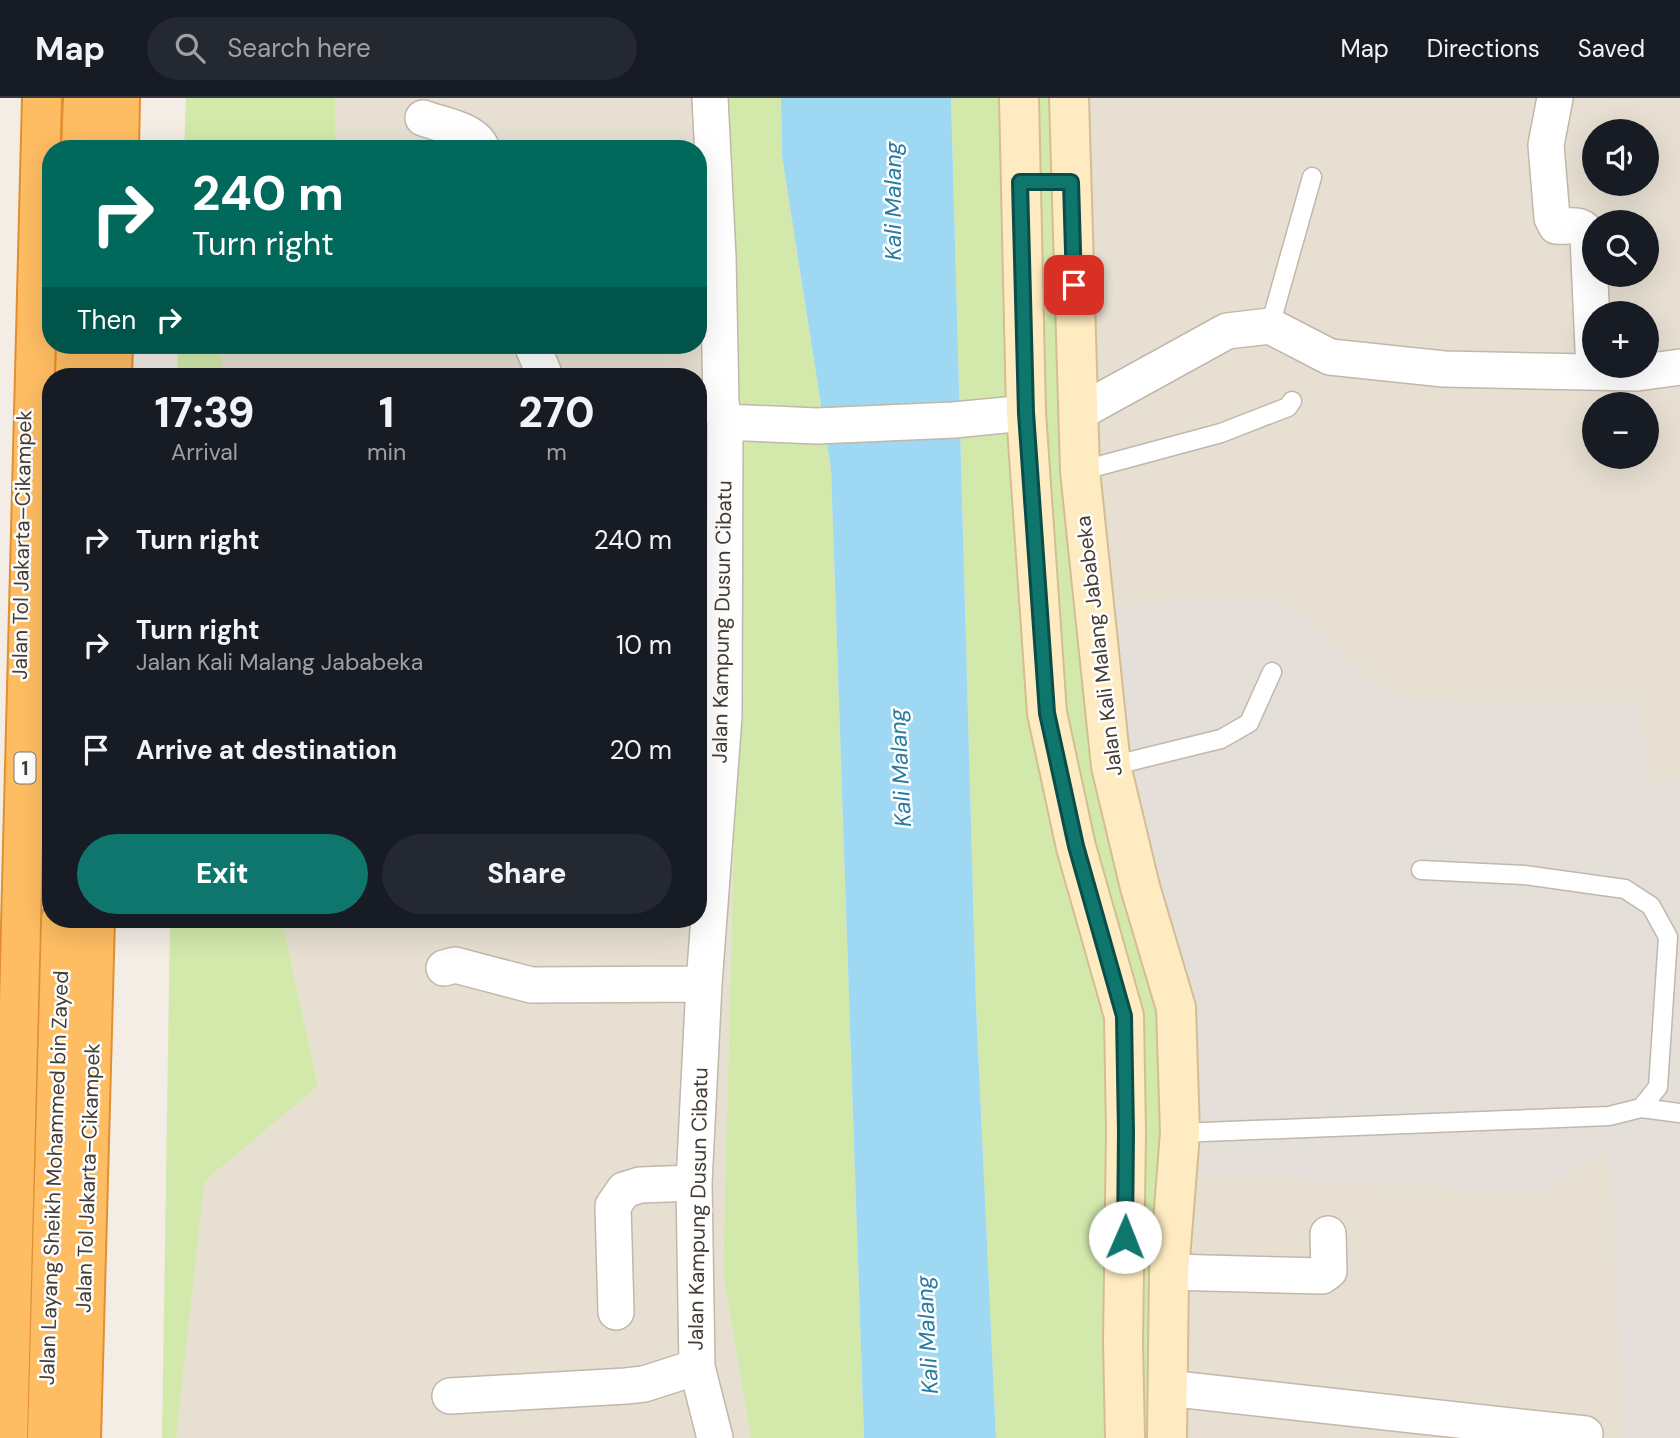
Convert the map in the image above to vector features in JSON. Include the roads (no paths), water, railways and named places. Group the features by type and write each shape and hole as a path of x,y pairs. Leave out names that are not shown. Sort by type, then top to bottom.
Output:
{"highway":[{"name":"Jalan Tol Jakarta–Cikampek","path":"0,1329 14,894 33,98"},
{"name":"Jalan Layang Sheikh Mohammed bin Zayed","path":"8,1438 42,98"},
{"path":"81,140 83,98"},
{"path":"119,140 120,98"},
{"name":"Jalan Layang Sheikh Mohammed bin Zayed","path":"47,1438 61,928"},
{"name":"Jalan Tol Jakarta–Cikampek","path":"81,1438 95,928"}],"main road":[{"path":"1019,98 1026,413 1047,713 1076,846 1124,1016 1125,1438"},
{"name":"Jalan Kali Malang Jababeka","path":"1069,98 1080,471 1111,766 1140,887 1176,1008 1180,1133 1169,1272 1167,1438"},
{"path":"1020,182 1071,182"},
{"path":"1126,1132 1180,1133"}],"street":[{"name":"Jalan Kampung Dusun Cibatu","path":"707,864 711,716 711,479 718,257 710,98"},
{"path":"1555,98 1546,145 1552,218 1556,226 1578,225 1588,236 1591,301"},
{"path":"423,118 478,140"},
{"path":"1079,413 1227,331 1270,326 1330,357 1444,369 1582,371"},
{"path":"1659,370 1680,367"},
{"path":"715,407 817,425 954,420 1026,413"},
{"name":"Jalan Kampung Dusun Cibatu","path":"705,928 694,1183 696,1367 715,1438"},
{"path":"444,968 455,965 531,985 704,984"},
{"path":"616,1312 613,1206 624,1190 640,1185 694,1183"},
{"path":"1169,1272 1321,1276 1329,1271 1328,1234"},
{"path":"450,1396 644,1384 696,1367"},
{"path":"1167,1388 1585,1434"}],"lane":[{"path":"1270,326 1312,177"},
{"path":"1080,471 1221,433 1288,407 1292,401"},
{"path":"1111,766 1221,739 1249,723 1272,673"},
{"path":"1421,870 1524,875 1625,889 1651,905 1668,937 1658,1087 1641,1108"},
{"path":"1180,1133 1609,1116 1641,1108 1680,1113"}],"water":[{"name":"Kali Malang","path":"781,98 951,98 976,1004 996,1438 864,1438 831,469 782,156"}]}
